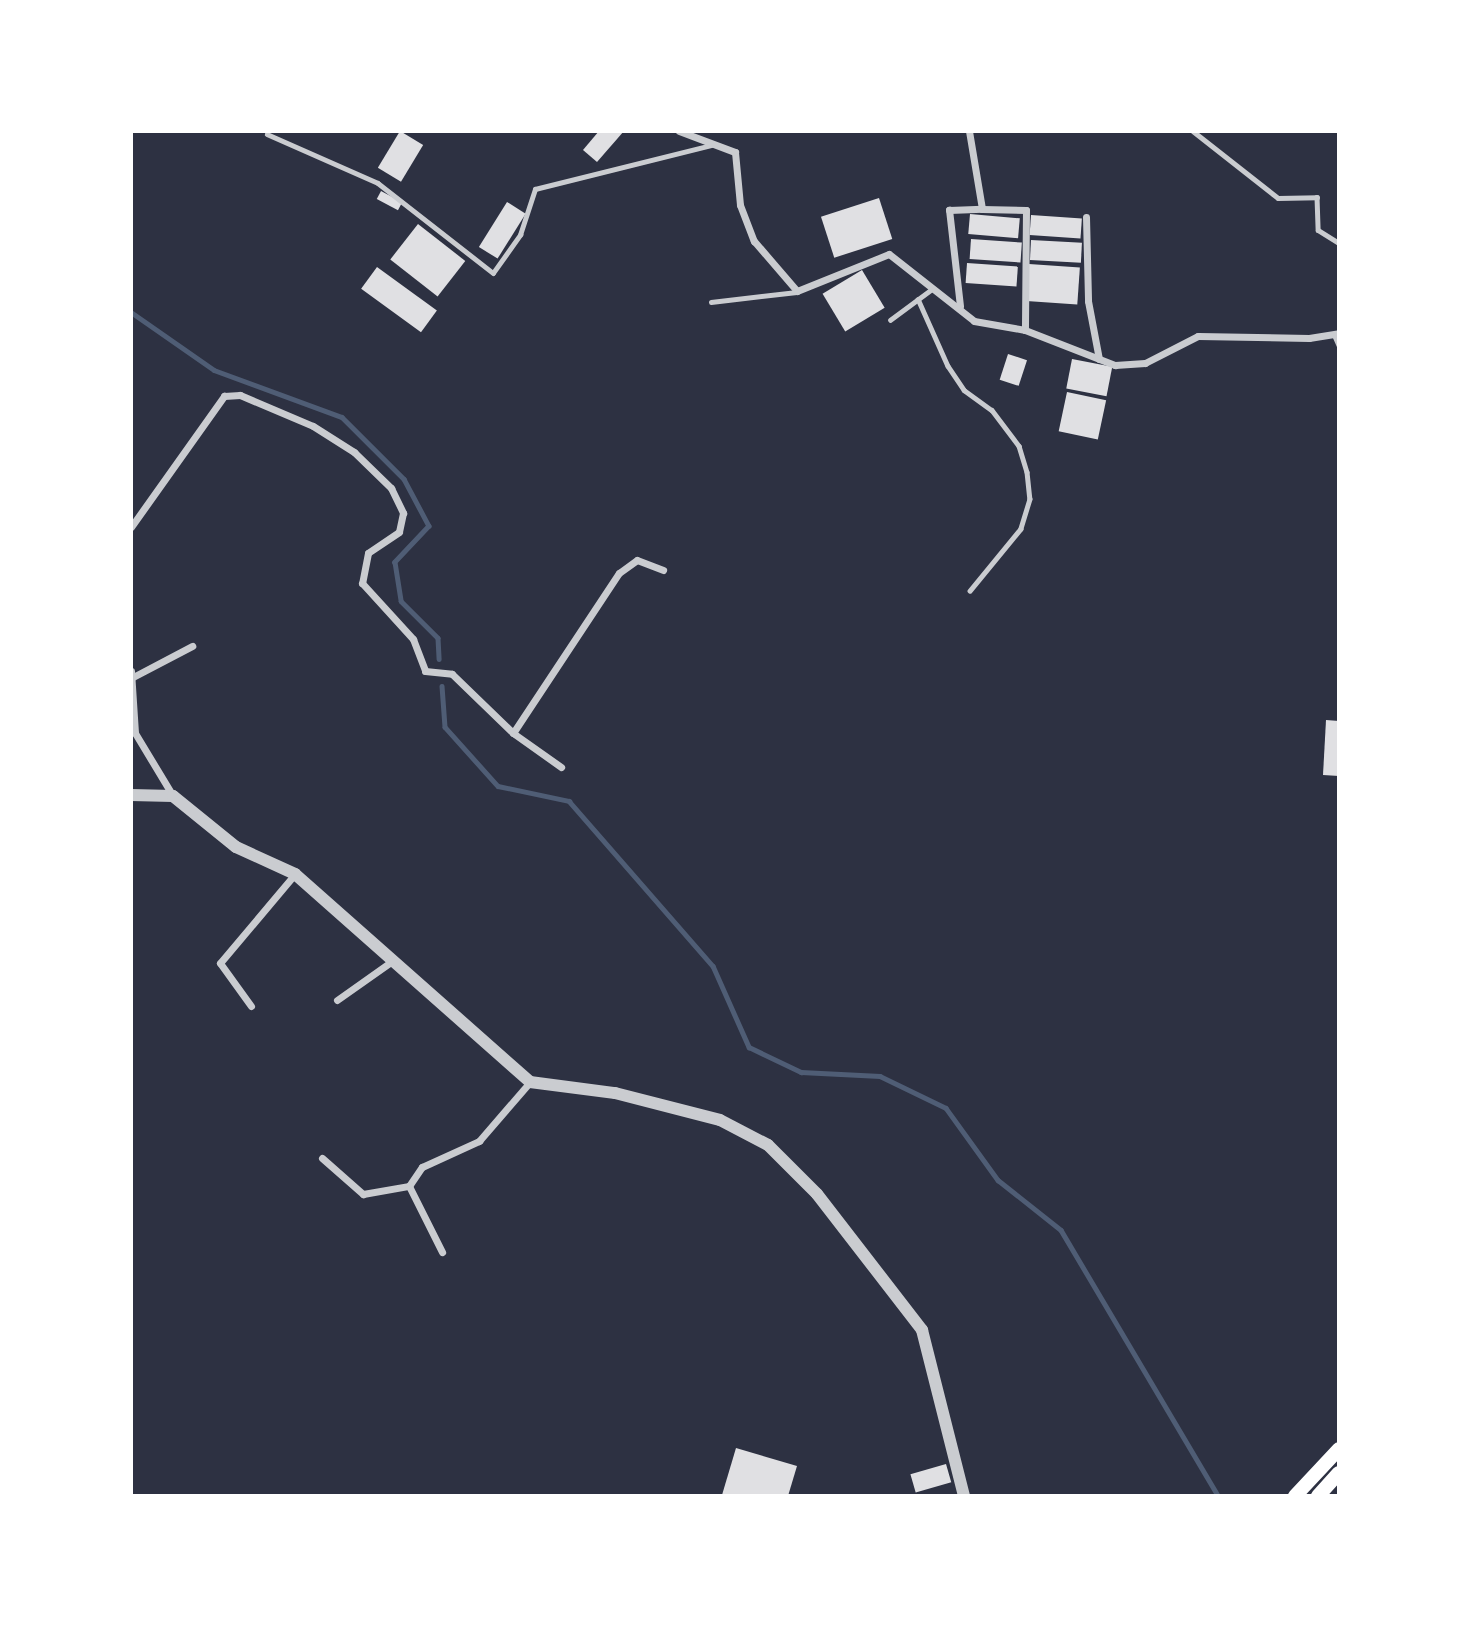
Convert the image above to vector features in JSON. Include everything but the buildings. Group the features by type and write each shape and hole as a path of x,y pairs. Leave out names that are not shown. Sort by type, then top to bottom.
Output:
{"main road":[{"path":"1295,1496 1339,1449"},
{"path":"1318,1496 1339,1473"}],"street":[{"path":"679,131 735,152 740,205 754,241 797,292 889,254 932,289 960,306 974,321 1025,330 1099,359 1145,363 1198,336 1336,333"},
{"path":"969,131 982,208"},
{"path":"960,306 949,210 1026,210 1025,330"},
{"path":"1086,218 1088,301 1099,359"},
{"path":"131,527 224,396 240,395 313,426 354,452 391,488 402,513 399,532 368,552 362,583 413,639 425,670 452,674 513,733 561,766"},
{"path":"513,733 619,573 637,560 663,570"},
{"path":"192,646 132,674 135,733 173,796 236,847 295,874 530,1082 628,1096 720,1120 768,1145 817,1194 922,1330 964,1496"},
{"path":"131,794 173,796"},
{"path":"251,1006 220,963 295,874"},
{"path":"337,1000 393,961"},
{"path":"322,1158 363,1194 409,1186 422,1167 479,1141 530,1082"},
{"path":"409,1186 442,1252"}],"lane":[{"path":"1193,131 1278,198 1317,197 1318,230 1339,243"},
{"path":"267,134 378,183 493,272 520,236 535,189 717,144"},
{"path":"890,320 932,289"},
{"path":"711,302 797,292"},
{"path":"918,299 948,366 964,390 992,410 1019,446 1027,472 1030,499 1021,529 970,591"},
{"path":"1336,333 1339,345"}],"waterway":[{"path":"131,312 214,370 342,417 404,479 429,526 395,562 401,601 438,638 439,659"},
{"path":"442,686 445,727 498,786 569,801 713,966 749,1047 801,1072 880,1076 946,1108 998,1180 1061,1230 1218,1496"}]}
